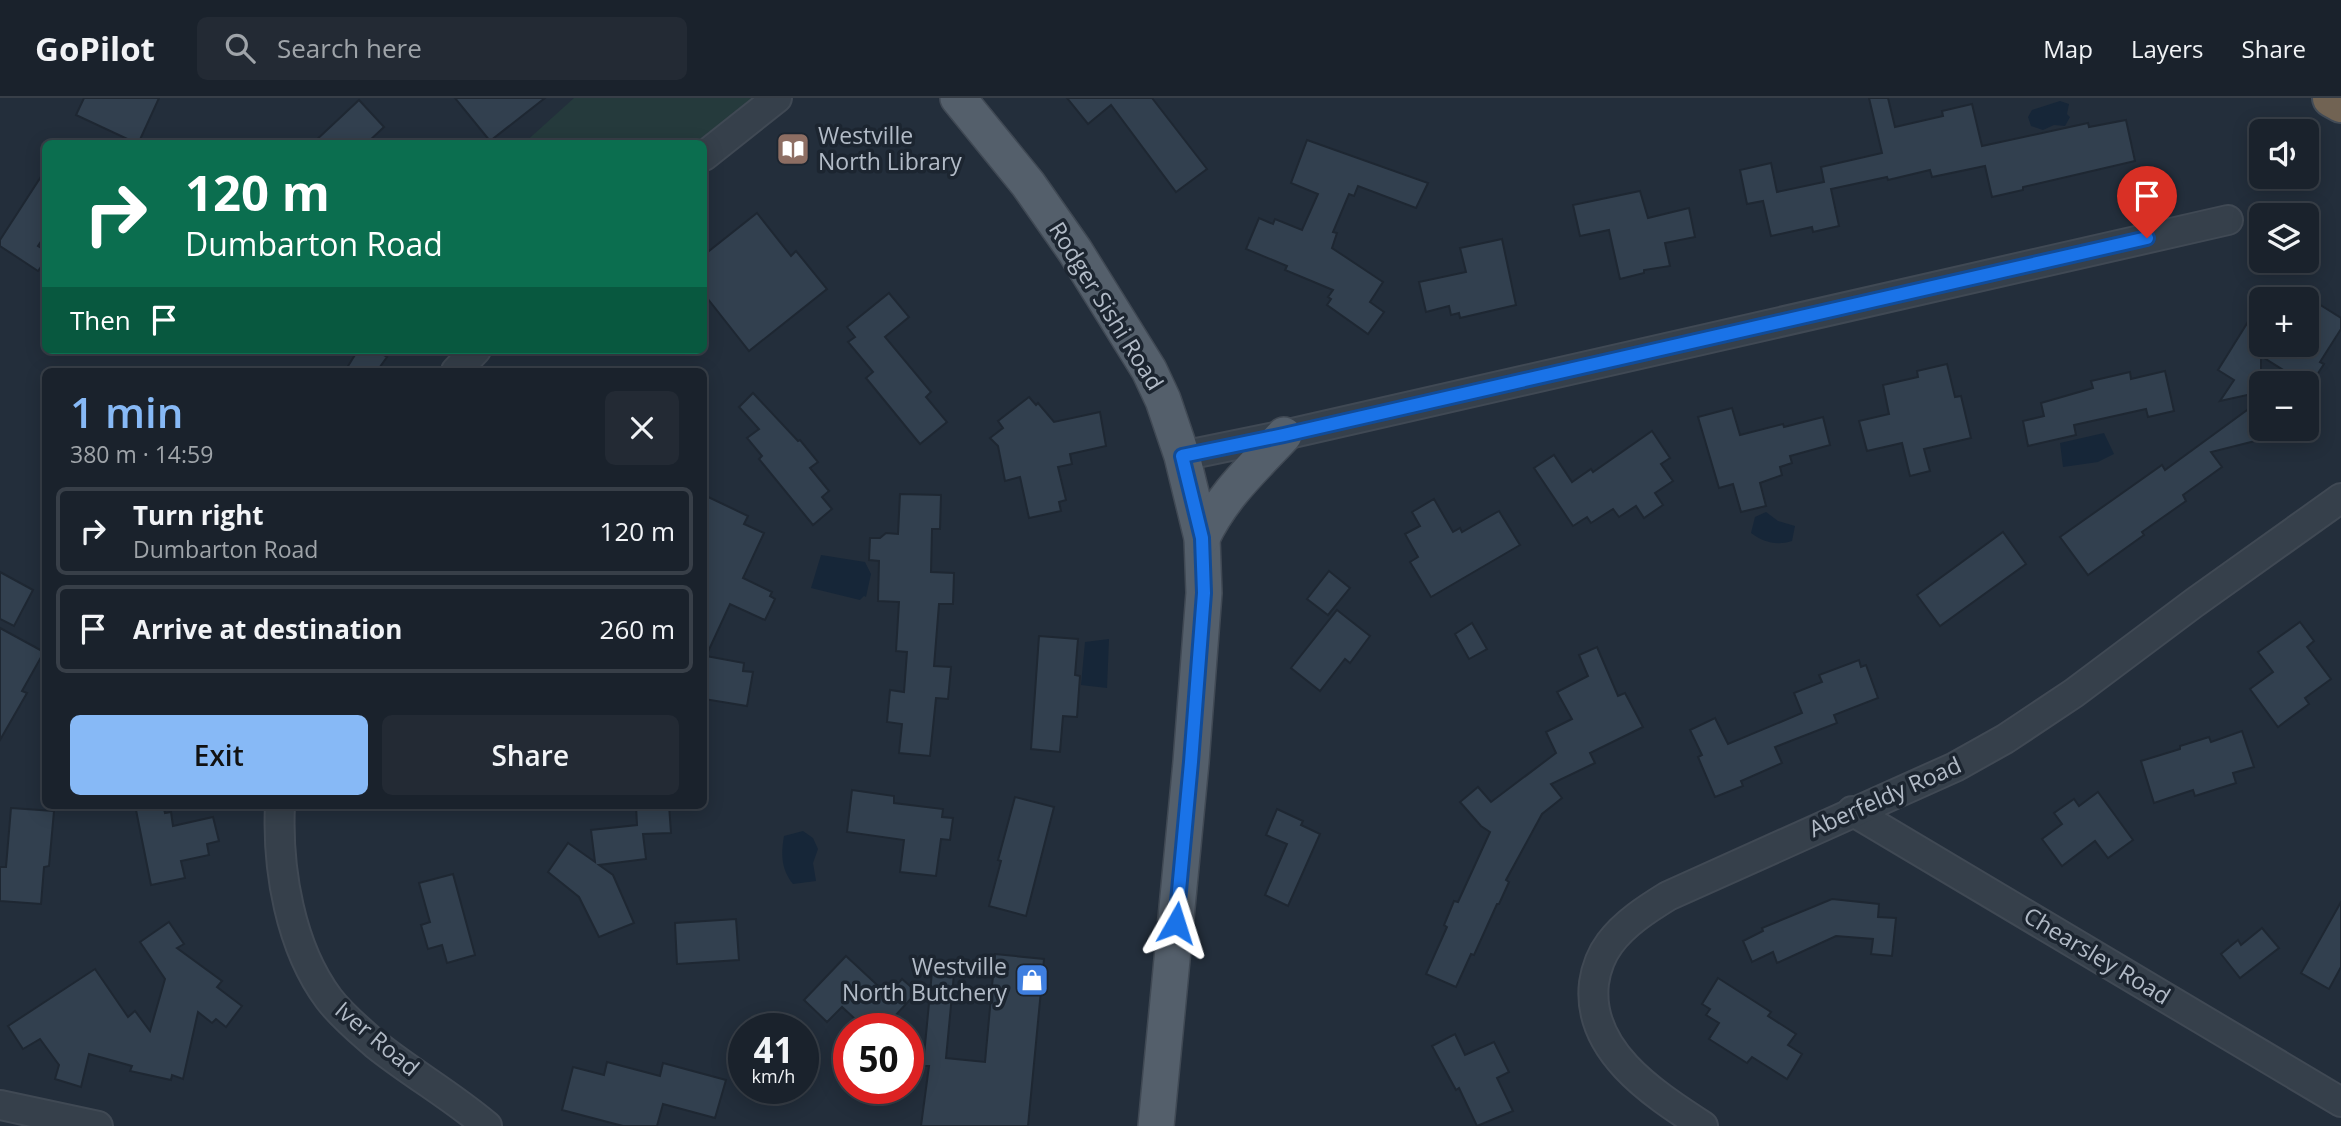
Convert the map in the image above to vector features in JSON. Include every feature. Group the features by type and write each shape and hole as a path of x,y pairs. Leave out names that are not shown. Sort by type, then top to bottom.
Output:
{"highway":[{"path":"2332,98 2341,103"}],"main road":[{"name":"Rodger Sishi Road","path":"958,98 1028,184 1075,251 1138,351 1163,400 1182,456 1202,538 1204,593 1191,762 1156,1126"},
{"path":"1202,538 1211,519 1242,477 1284,435"}],"street":[{"path":"707,154 777,98"},
{"path":"1182,456 2228,220"},
{"path":"459,368 472,354"},
{"name":"Aberfeldy Road","path":"1703,1126 1644,1085 1619,1059 1601,1031 1593,997 1596,974 1609,944 1626,926 1668,896 1955,766 2005,739 2074,694 2193,603 2341,498"},
{"name":"Iver Road","path":"280,809 285,883 292,915 303,951 328,998 376,1044 487,1126"},
{"name":"Chearsley Road","path":"1852,811 2341,1102"},
{"path":"0,1105 98,1126"}],"green space":[{"path":"574,98 777,98 707,142 707,140 527,140"}],"water":[{"path":"2060,101 2069,104 2067,114 2070,117 2065,126 2054,125 2043,130 2031,126 2028,117 2032,110"},
{"path":"2104,433 2114,454 2098,462 2063,467 2060,443"},
{"path":"1766,512 1778,521 1795,526 1792,541 1770,542 1751,533 1755,517"},
{"path":"821,555 865,562 871,574 866,597 860,600 811,588"},
{"path":"1109,639 1107,688 1081,685 1085,642"},
{"path":"803,831 813,838 818,849 813,863 816,881 793,884 783,861 784,836"}],"building":[{"path":"84,98 159,98 140,140 129,140 76,115"},
{"path":"455,98 545,98 491,140"},
{"path":"1067,98 1152,98 1207,169 1176,192 1111,105 1088,124"},
{"path":"1869,98 1888,98 1895,127 1943,116 1942,111 1972,104 1982,146 2088,123 2089,127 2126,120 2135,161 2023,187 2023,190 1992,197 1985,166 1932,177 1930,170 1888,180 1887,177 1831,189 1839,226 1813,232 1812,227 1771,236 1763,201 1747,204 1740,170 1771,163 1777,192 1824,182 1821,167 1882,153"},
{"path":"359,100 384,127 370,140 316,140"},
{"path":"1307,140 1428,183 1416,208 1358,186 1354,196 1349,194 1333,232 1337,233 1332,248 1383,282 1370,302 1384,312 1368,334 1327,305 1333,290 1285,270 1287,266 1246,249 1259,218 1273,224 1275,219 1302,230 1318,194 1291,183"},
{"path":"42,175 42,240 38,246 42,248 42,266 38,271 0,246 0,240"},
{"path":"1640,191 1648,218 1689,208 1695,237 1665,243 1670,266 1644,270 1644,273 1620,279 1609,230 1580,236 1573,205"},
{"path":"757,213 791,256 796,251 827,289 749,351 707,298 707,253"},
{"path":"1502,239 1516,305 1460,318 1459,313 1451,315 1449,306 1426,312 1419,282 1466,272 1460,248"},
{"path":"889,293 909,317 885,337 931,392 926,397 947,422 920,444 866,378 873,372 848,342 855,337 847,327"},
{"path":"2319,304 2341,318 2341,329 2320,362 2324,364 2319,372 2285,371 2263,357 2319,357"},
{"path":"2249,320 2249,357 2261,357 2261,371 2249,371 2249,395 2220,401 2234,380 2218,370"},
{"path":"356,354 382,354 387,357 379,368 347,368"},
{"path":"1947,364 1955,397 1961,396 1971,438 1924,449 1930,471 1910,476 1902,443 1867,451 1859,421 1889,414 1883,385 1918,377 1917,371"},
{"path":"2165,371 2174,411 2148,417 2146,409 2074,425 2076,435 2028,446 2023,421 2044,416 2041,403 2093,388 2091,381 2130,372 2131,379"},
{"path":"753,393 818,462 810,468 829,491 822,497 832,509 813,525 759,459 762,456 747,438 759,429 739,407"},
{"path":"1029,397 1036,405 1038,403 1054,422 1100,412 1106,446 1070,454 1072,464 1058,467 1066,500 1059,502 1061,511 1029,518 1020,477 1005,481 998,446 990,438 1003,428 998,421"},
{"path":"1732,408 1740,435 1823,417 1830,445 1790,456 1792,463 1780,467 1782,475 1760,483 1766,506 1741,512 1733,484 1719,488 1698,417"},
{"path":"2249,409 2249,441 2255,441 2211,452 2222,467 2183,495 2186,501 2142,532 2144,535 2088,575 2060,537 2162,465 2165,470"},
{"path":"1652,431 1670,458 1661,464 1673,481 1655,493 1663,505 1644,518 1636,506 1619,517 1613,509 1591,523 1587,517 1573,526 1534,468 1554,455 1572,482 1591,469 1593,472"},
{"path":"900,494 941,495 940,529 932,529 931,572 954,573 953,604 939,604 934,666 951,667 948,699 936,698 930,756 899,753 902,724 887,722 890,690 904,692 907,652 896,651 899,602 878,601 879,561 869,560 870,538 880,538 886,533 898,534"},
{"path":"707,496 748,516 744,524 764,533 743,578 772,592 770,596 775,599 765,620 730,604 707,654"},
{"path":"1434,499 1453,532 1460,528 1462,532 1499,511 1520,545 1431,597 1410,562 1418,557 1405,534 1420,526 1412,512"},
{"path":"2003,532 2026,564 1940,626 1917,595"},
{"path":"1329,571 1350,588 1328,615 1307,599"},
{"path":"0,572 33,590 14,626 0,619"},
{"path":"1337,610 1370,636 1350,663 1345,659 1320,691 1291,668"},
{"path":"2300,622 2314,641 2307,647 2331,679 2305,698 2309,704 2278,727 2250,689 2273,672 2258,652"},
{"path":"1472,623 1487,649 1469,659 1455,634"},
{"path":"0,628 42,651 42,656 22,691 27,693 0,740"},
{"path":"1039,636 1078,639 1075,675 1080,676 1077,717 1063,716 1060,752 1031,749"},
{"path":"1597,647 1618,696 1625,693 1643,727 1590,753 1595,763 1551,784 1562,798 1542,814 1506,880 1509,882 1499,904 1456,987 1426,974 1447,927 1444,925 1454,901 1458,902 1490,832 1481,826 1460,802 1478,787 1491,802 1556,753 1546,732 1572,719 1557,692 1588,676 1579,655"},
{"path":"707,656 744,663 743,671 753,672 747,706 707,699"},
{"path":"1859,660 1861,667 1866,665 1878,698 1834,715 1837,723 1775,747 1782,763 1741,781 1743,786 1715,797 1698,757 1702,755 1690,730 1715,718 1728,744 1802,713 1794,693 1822,682 1819,675"},
{"path":"2242,731 2254,767 2233,773 2236,783 2195,796 2193,790 2154,803 2141,761 2209,737 2211,742"},
{"path":"852,790 894,796 894,803 943,809 942,817 953,818 950,840 941,839 936,876 900,872 904,840 847,832"},
{"path":"2098,792 2133,840 2108,858 2095,841 2062,866 2042,839 2062,824 2054,813 2074,799 2079,806"},
{"path":"1015,797 1054,807 1026,916 989,906"},
{"path":"11,808 54,811 49,866 44,867 41,904 0,901 0,867 6,867"},
{"path":"136,809 164,809 165,813 171,812 173,826 213,817 219,841 207,844 209,855 181,861 185,878 151,885"},
{"path":"636,809 669,809 671,833 643,834 646,859 599,865 613,875 634,923 599,937 579,897 548,872 568,843 595,862 591,830 637,825"},
{"path":"1277,809 1303,821 1301,825 1320,834 1288,906 1265,895 1287,844 1266,835"},
{"path":"453,874 475,955 447,963 442,945 428,949 421,925 430,922 419,883"},
{"path":"1832,899 1879,904 1878,917 1896,918 1892,956 1871,954 1873,939 1836,936 1777,963 1773,952 1752,962 1743,941 1763,931 1762,928"},
{"path":"2341,902 2341,967 2329,989 2301,973"},
{"path":"736,919 739,960 677,964 675,923"},
{"path":"169,922 184,944 177,948 222,981 217,987 242,1006 226,1027 216,1019 212,1023 198,1012 183,1079 172,1075 171,1080 130,1071 132,1066 89,1054 81,1087 55,1079 59,1065 40,1039 23,1049 8,1026 95,969 128,1017 135,1011 150,1031 165,979 140,942"},
{"path":"2262,928 2279,948 2240,978 2221,954 2238,940 2241,945"},
{"path":"995,954 1044,959 1028,1126 921,1126 929,1066 924,1066 924,1056 932,972 954,974 946,1058 985,1062"},
{"path":"846,956 888,995 902,979 917,992 898,1013 849,1013 842,1007 833,1013 827,1022 804,1000"},
{"path":"1718,978 1771,1012 1768,1016 1796,1034 1788,1045 1802,1054 1787,1079 1752,1057 1747,1063 1709,1039 1719,1023 1706,1015 1710,1009 1702,1004"},
{"path":"1455,1034 1465,1055 1494,1042 1509,1072 1497,1078 1513,1111 1477,1126 1459,1088 1456,1090 1432,1046"},
{"path":"607,1062 660,1076 663,1063 726,1080 715,1118 663,1104 657,1126 623,1126 562,1110 573,1067 604,1075"}],"place":[{"name":"Westville North Library","path":"793,149"},
{"name":"Westville North Butchery","path":"1032,980"}],"route":[{"path":"1176,923 1204,593 1202,538 1182,456 2147,238"}]}
